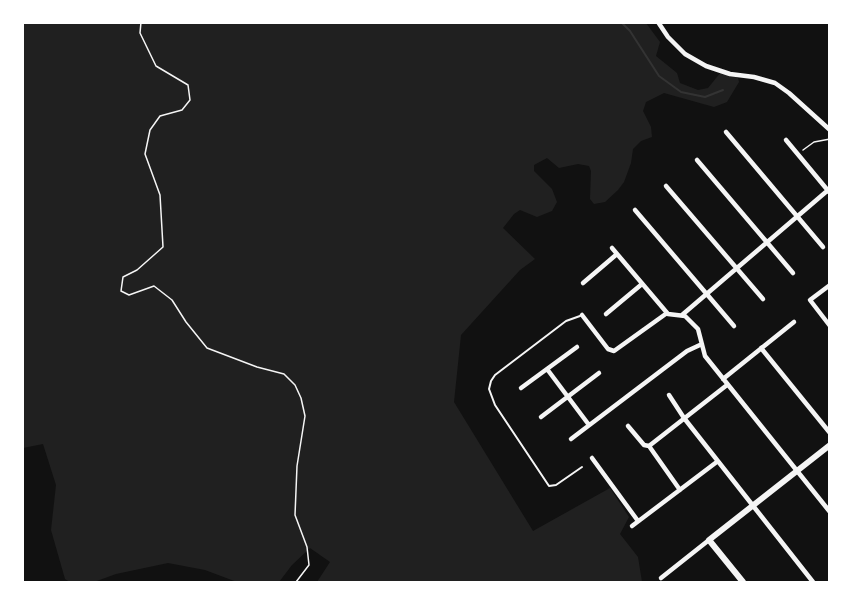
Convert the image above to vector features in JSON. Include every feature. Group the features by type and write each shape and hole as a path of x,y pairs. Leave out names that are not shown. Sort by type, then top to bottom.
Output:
{"street":[{"path":"658,22 668,37 685,54 706,66 775,83 830,130"},
{"path":"726,132 824,248"},
{"path":"682,315 828,192 786,140"},
{"path":"697,160 793,273"},
{"path":"666,186 763,299"},
{"path":"635,210 734,326"},
{"path":"612,248 667,313 687,317 698,329 701,333 703,353 830,512"},
{"path":"583,283 617,254"},
{"path":"606,314 642,284"},
{"path":"829,325 810,300 830,285"},
{"path":"582,315 608,349 614,351 667,313"},
{"path":"723,379 794,322"},
{"path":"571,438 687,351 702,344"},
{"path":"521,388 577,347"},
{"path":"761,348 830,433"},
{"path":"547,369 589,425"},
{"path":"541,417 599,373"},
{"path":"649,446 728,385"},
{"path":"669,395 684,418 813,582"},
{"path":"628,426 644,445 649,446 680,490"},
{"path":"661,579 830,445"},
{"path":"592,458 638,521"},
{"path":"632,526 718,461"},
{"path":"709,540 743,582"}],"lane":[{"path":"582,315 566,321 495,375 489,388 495,405 549,486 556,485 582,467"}],"path":[{"path":"141,22 140,33 156,66 188,85 190,100 182,110 160,116 150,130 145,154 160,195 163,247 137,270 123,277 121,291 129,295 154,286 172,300 207,348 257,367 285,374 295,385 302,398 305,416 297,466 295,515 308,546 309,565 296,582"},
{"path":"798,154 814,142 830,139"}],"shaded area":[{"path":"23,23 646,23 660,42 656,56 677,73 680,83 698,90 708,88 721,72 729,72 738,78 739,82 727,102 714,107 664,93 646,102 643,111 651,127 652,137 641,141 633,149 624,182 605,202 594,204 590,199 591,171 589,166 578,164 559,168 547,158 534,165 534,171 552,189 557,202 552,211 537,217 520,210 503,228 535,259 520,270 461,335 454,402 533,531 610,488 629,517 620,534 638,557 642,582 317,582 330,562 310,548 292,565 279,582 237,582 205,570 168,563 116,574 94,582 70,582 65,579 51,530 56,485 43,444 23,448"}],"waterway":[{"path":"621,22 630,31 659,76 681,92 705,97 723,90"}]}
